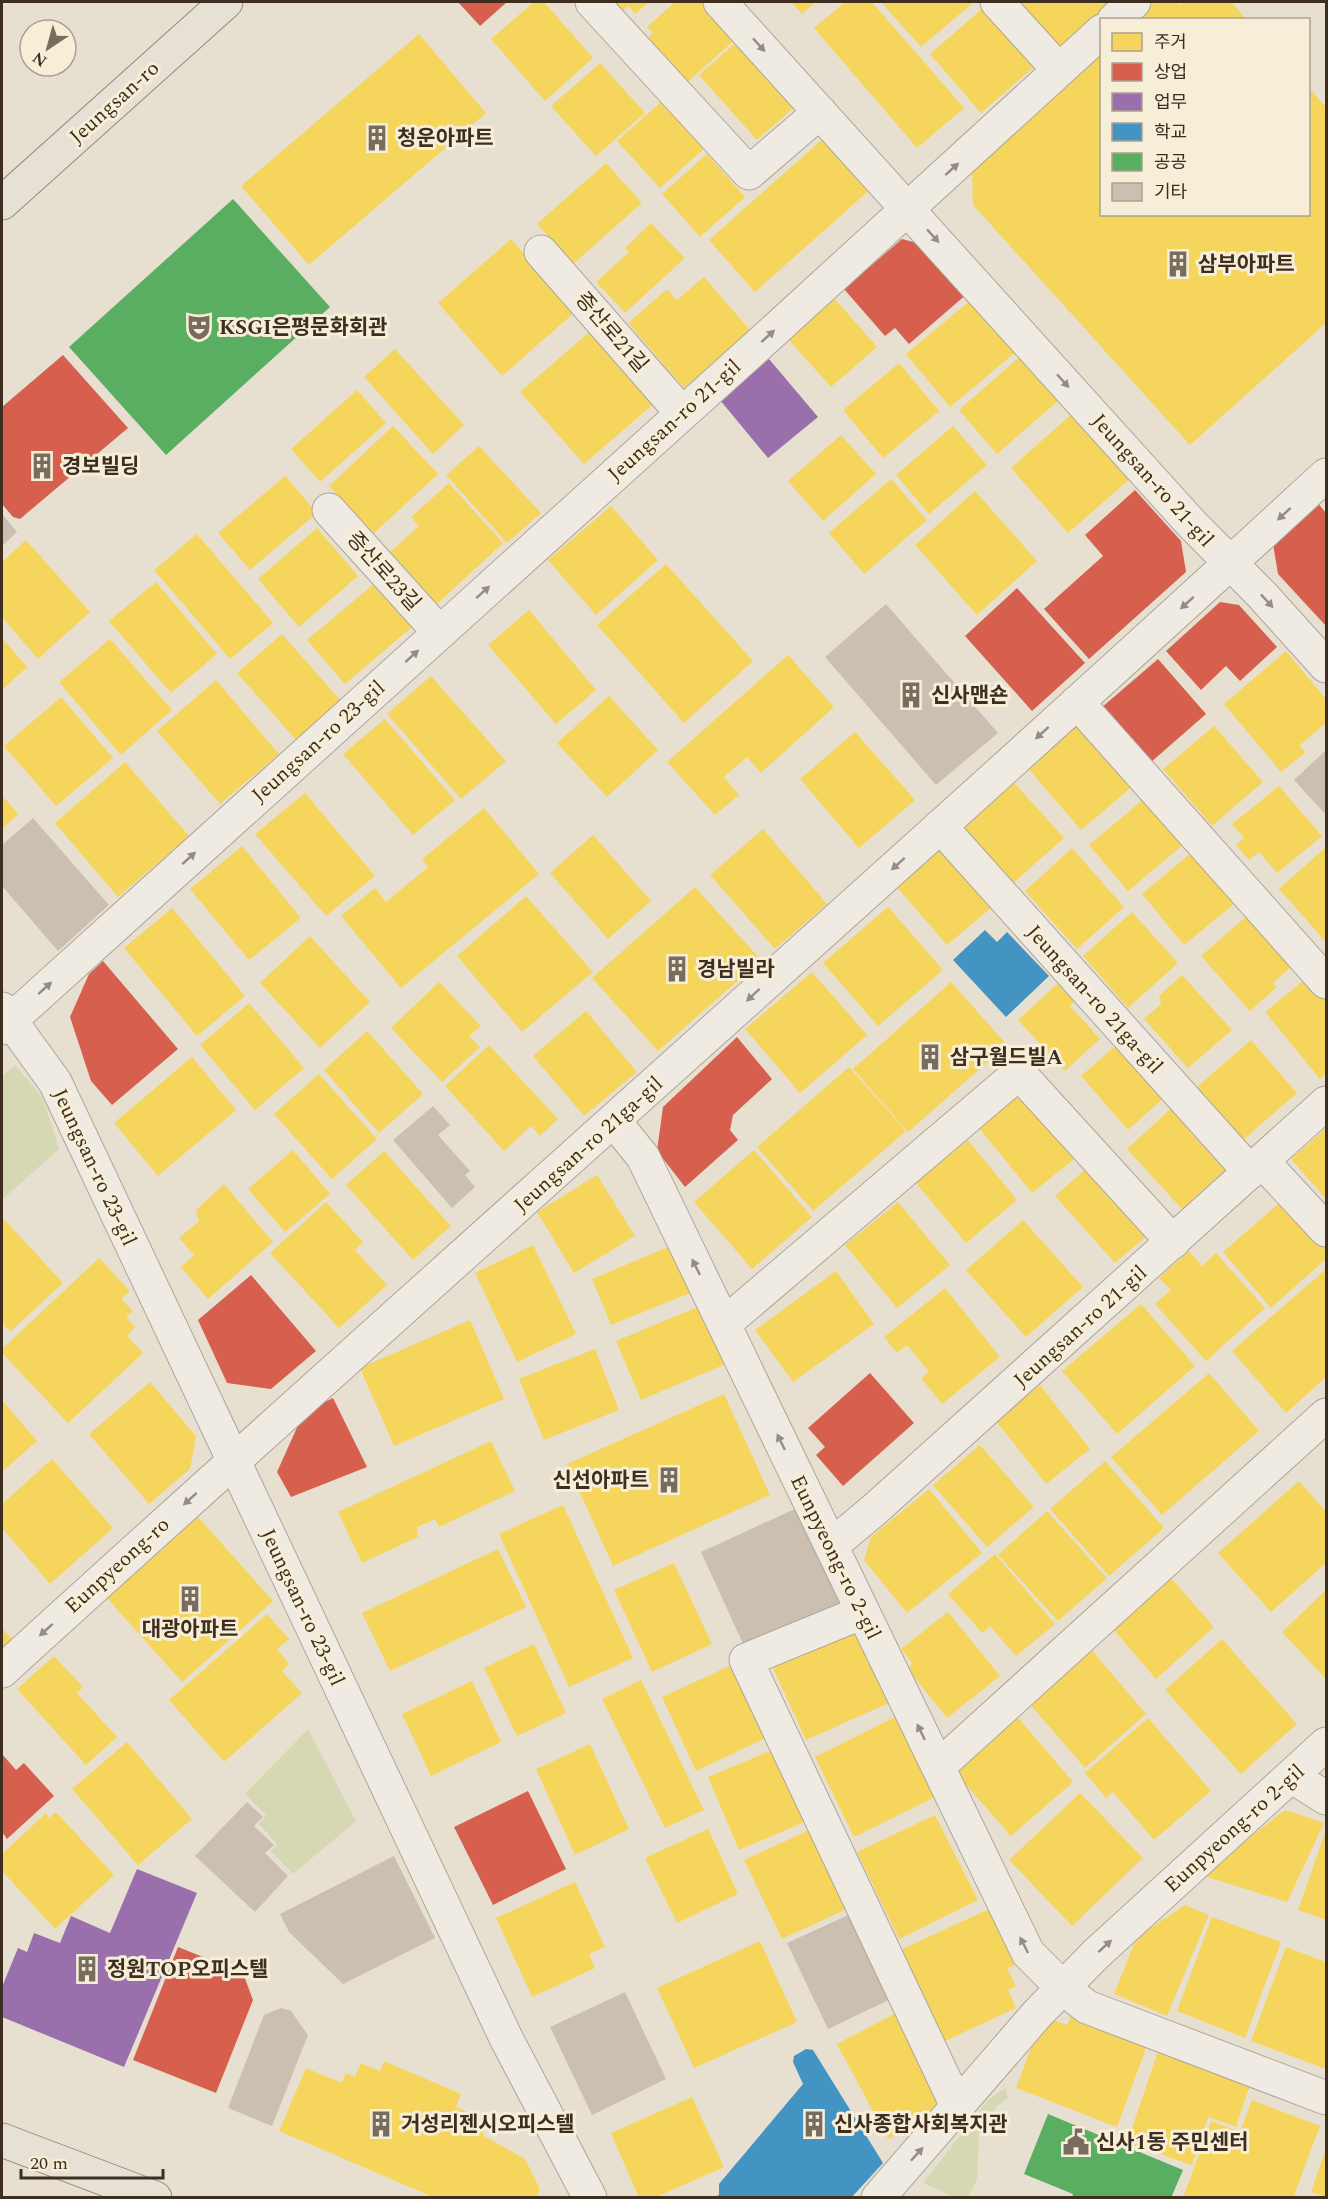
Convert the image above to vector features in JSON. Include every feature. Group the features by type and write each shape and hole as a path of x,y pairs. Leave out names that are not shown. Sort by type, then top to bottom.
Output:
{"main road":[{"name":"Jeungsan-ro","path":"2,203 226,2"},
{"path":"2,2140 154,2198"}],"street":[{"path":"592,2 749,172 820,112"},
{"name":"Jeungsan-ro 21-gil","path":"720,2 1190,522 1263,596 1326,666"},
{"path":"997,2 1059,70"},
{"path":"1116,18 1134,2"},
{"name":"Jeungsan-ro 21-gil","path":"439,632 1100,32"},
{"name":"증산로21길","path":"541,252 682,412"},
{"name":"Jeungsan-ro 21-gil","path":"1230,564 1326,475"},
{"name":"증산로23길","path":"329,510 439,632"},
{"name":"Jeungsan-ro 21ga-gil","path":"233,1460 614,1121 1230,564"},
{"name":"Jeungsan-ro 23-gil","path":"439,632 4,1019 55,1082 506,2038 590,2198"},
{"path":"1077,702 1326,982"},
{"name":"Jeungsan-ro 21ga-gil","path":"940,826 1256,1166 1326,1230"},
{"path":"724,1324 1019,1073 1173,1242"},
{"name":"Jeungsan-ro 21-gil","path":"831,1546 874,1510 1326,1103"},
{"name":"Eunpyeong-ro 2-gil","path":"614,1121 643,1157 1028,1953 1063,1988 1087,2007 1326,2097"},
{"path":"938,1767 1326,1415"},
{"name":"Eunpyeong-ro","path":"2,1671 233,1460"},
{"path":"863,1611 746,1660 958,2108"},
{"name":"Eunpyeong-ro 2-gil","path":"878,2198 1038,2013 1096,1954 1326,1744"},
{"path":"1291,1776 1326,1798"}],"green space":[{"path":"15,1065 43,1098 59,1149 3,1199 2,1077"},
{"path":"308,1729 356,1821 293,1874 271,1851 277,1844 259,1824 266,1815 245,1794"},
{"path":"1005,2088 1008,2098 997,2106 979,2134 977,2179 968,2197 954,2197 923,2183 988,2100"}],"building: 주거":[{"path":"534,2 544,2 593,58 545,101 491,39"},
{"path":"603,2 649,2 635,14 629,6 616,17"},
{"path":"675,2 708,2 739,36 680,89 640,44 653,33 647,27"},
{"path":"791,2 816,2 802,14"},
{"path":"845,2 872,2 964,108 917,148 814,28"},
{"path":"881,2 974,2 921,47"},
{"path":"990,2 1041,61 981,113 930,54"},
{"path":"1023,2 1119,2 1061,53 1019,5"},
{"path":"1155,2 1178,2 1181,5 1184,2 1231,2 1245,18 1137,18"},
{"name":"청운아파트","path":"419,34 486,113 309,265 241,186"},
{"path":"741,38 799,103 757,140 699,75"},
{"path":"1100,52 1100,216 1310,216 1310,89 1326,107 1326,323 1190,445 973,205 972,167"},
{"path":"600,63 645,113 596,156 551,106"},
{"path":"662,101 705,148 660,188 617,141"},
{"path":"826,136 873,187 755,292 709,240"},
{"path":"707,154 745,197 700,237 662,194"},
{"path":"606,163 642,203 573,264 537,224"},
{"path":"651,223 685,258 625,313 596,282 629,252 625,248"},
{"path":"511,239 575,312 502,376 438,303"},
{"path":"704,277 750,330 684,388 628,323 667,289 677,300"},
{"path":"834,298 877,347 831,387 787,338"},
{"path":"972,299 1016,352 950,407 906,354"},
{"path":"594,328 658,400 584,464 520,392"},
{"path":"395,349 464,425 433,454 364,377"},
{"path":"1019,357 1058,401 997,454 959,410"},
{"path":"899,363 939,411 883,458 843,410"},
{"path":"357,390 386,423 320,482 291,449"},
{"path":"1074,412 1131,478 1068,533 1011,468"},
{"path":"393,426 438,474 373,534 329,486"},
{"path":"953,426 987,465 929,514 896,475"},
{"path":"841,435 876,474 823,521 788,481"},
{"path":"479,446 541,513 507,543 446,475"},
{"path":"285,476 317,513 250,570 218,533"},
{"path":"891,479 927,520 864,574 829,533"},
{"path":"449,483 503,543 437,604 390,552 419,526 411,517"},
{"path":"975,491 1037,561 977,615 915,545"},
{"path":"611,506 658,560 596,615 548,560"},
{"path":"317,528 358,576 299,627 258,579"},
{"path":"197,534 273,623 230,659 154,570"},
{"path":"26,540 90,612 38,659 2,617 2,562"},
{"path":"666,564 753,661 684,723 597,625"},
{"path":"156,582 217,654 171,693 109,621"},
{"path":"375,583 412,627 345,684 307,640"},
{"path":"529,610 596,690 556,724 488,645"},
{"path":"282,634 341,701 296,740 237,673"},
{"path":"2,638 27,667 2,690"},
{"path":"110,639 172,710 121,755 59,682"},
{"path":"1286,651 1326,699 1326,723 1299,746 1306,752 1281,772 1224,704"},
{"path":"788,655 834,707 761,773 747,757 724,777 739,795 715,815 667,762"},
{"path":"431,676 506,761 461,799 387,714"},
{"path":"216,680 279,754 220,804 157,731"},
{"path":"609,696 658,750 607,797 557,743"},
{"path":"61,697 113,758 56,806 4,746"},
{"path":"385,719 455,800 413,835 343,754"},
{"path":"1078,722 1133,786 1081,830 1026,766"},
{"path":"1214,726 1263,782 1212,826 1163,769"},
{"path":"855,732 915,800 859,848 800,779"},
{"path":"125,762 189,836 118,897 55,823"},
{"path":"1010,778 1064,838 1012,884 958,824"},
{"path":"1279,786 1322,836 1277,873 1259,852 1249,860 1236,845 1244,838 1232,824"},
{"path":"305,793 375,876 326,916 255,834"},
{"path":"2,795 18,814 2,829"},
{"path":"1145,798 1184,844 1128,891 1089,845"},
{"path":"484,808 539,874 401,988 341,916 375,888 386,902 428,867 422,859"},
{"path":"763,829 827,904 775,949 710,875"},
{"path":"593,835 651,901 608,939 550,873"},
{"path":"242,846 301,918 249,960 190,889"},
{"path":"940,847 991,908 947,945 895,885"},
{"path":"1326,847 1326,942 1279,889"},
{"path":"1072,848 1124,907 1077,949 1025,891"},
{"path":"1192,852 1234,904 1184,945 1142,894"},
{"name":"경남빌라","path":"695,887 761,960 658,1051 592,978"},
{"path":"526,896 593,972 522,1032 457,956"},
{"path":"888,907 943,970 878,1026 823,963"},
{"path":"172,908 245,996 197,1036 124,948"},
{"path":"1132,912 1178,963 1128,1008 1083,956"},
{"path":"1249,914 1294,964 1273,983 1277,987 1250,1011 1201,956"},
{"path":"310,936 370,1002 320,1048 260,983"},
{"path":"812,972 867,1035 800,1093 745,1029"},
{"path":"1182,975 1232,1030 1188,1068 1144,1019 1161,1004 1159,996"},
{"path":"1310,975 1326,995 1326,1074 1320,1079 1265,1012"},
{"path":"439,982 481,1026 469,1036 480,1047 442,1082 391,1028"},
{"name":"삼구월드빌A","path":"951,982 1007,1045 908,1132 853,1069"},
{"path":"1058,983 1075,1002 1070,1006 1100,1039 1065,1071 1018,1020"},
{"path":"249,1003 304,1068 255,1110 200,1045"},
{"path":"586,1011 637,1072 584,1116 533,1056"},
{"path":"367,1031 423,1094 379,1133 324,1070"},
{"path":"1251,1040 1297,1093 1242,1141 1196,1088"},
{"path":"1121,1041 1168,1094 1128,1130 1081,1076"},
{"path":"489,1045 558,1119 540,1136 531,1126 504,1151 445,1086"},
{"path":"192,1057 236,1110 158,1176 114,1123"},
{"path":"849,1067 906,1131 813,1211 757,1147"},
{"path":"319,1074 377,1139 332,1179 274,1114"},
{"path":"1025,1090 1079,1155 1032,1193 979,1128"},
{"path":"1175,1105 1195,1127 1190,1132 1225,1170 1182,1209 1127,1149"},
{"path":"1326,1128 1326,1199 1291,1159"},
{"path":"968,1140 1017,1200 966,1243 916,1183"},
{"path":"293,1150 330,1194 285,1232 248,1189"},
{"path":"754,1150 812,1217 752,1269 694,1202"},
{"path":"384,1151 451,1226 413,1260 346,1185"},
{"path":"1089,1166 1149,1234 1115,1263 1055,1196"},
{"path":"597,1175 635,1236 574,1273 537,1212"},
{"path":"224,1184 273,1242 208,1299 181,1267 194,1255 179,1238 199,1221 196,1210"},
{"path":"1286,1197 1326,1242 1326,1259 1271,1308 1223,1252"},
{"path":"326,1202 363,1242 355,1250 387,1285 339,1328 270,1253"},
{"path":"898,1202 950,1265 897,1308 845,1245"},
{"path":"2,1217 63,1283 10,1332 2,1322"},
{"path":"1023,1220 1083,1287 1026,1337 966,1270"},
{"path":"533,1245 576,1334 517,1362 475,1273"},
{"path":"673,1245 693,1292 611,1325 592,1279"},
{"path":"1189,1251 1202,1266 1216,1253 1265,1308 1206,1361 1155,1304 1171,1290 1159,1278"},
{"path":"99,1258 130,1291 121,1299 133,1311 126,1317 135,1327 127,1336 143,1353 68,1423 2,1353 2,1349"},
{"path":"1326,1269 1326,1377 1286,1413 1232,1351"},
{"path":"836,1271 874,1324 793,1382 755,1330"},
{"path":"945,1288 1000,1357 942,1404 921,1378 929,1372 907,1345 897,1353 884,1337"},
{"path":"1141,1304 1195,1366 1117,1434 1062,1371"},
{"path":"700,1306 726,1364 641,1400 616,1341"},
{"path":"470,1320 504,1399 394,1446 360,1368"},
{"path":"595,1349 619,1410 544,1440 519,1379"},
{"path":"1209,1373 1259,1431 1162,1515 1111,1457"},
{"path":"150,1382 196,1436 190,1469 149,1504 89,1434"},
{"path":"1040,1385 1090,1449 1046,1484 996,1421"},
{"name":"신선아파트","path":"724,1394 770,1495 613,1566 567,1464"},
{"path":"2,1400 37,1441 2,1472"},
{"path":"491,1441 515,1491 439,1527 435,1519 417,1527 418,1537 362,1563 338,1512"},
{"path":"980,1445 1034,1507 987,1547 933,1485"},
{"path":"52,1459 113,1528 50,1584 2,1528 2,1504"},
{"path":"1105,1461 1164,1528 1109,1576 1050,1509"},
{"path":"1299,1481 1326,1512 1326,1563 1271,1612 1218,1553"},
{"path":"929,1489 982,1553 907,1613 864,1560 871,1537"},
{"path":"563,1505 633,1658 569,1687 499,1534"},
{"path":"1047,1511 1107,1578 1058,1621 998,1555"},
{"name":"대광아파트","path":"198,1517 273,1601 182,1682 107,1598"},
{"path":"498,1549 526,1607 390,1671 362,1613"},
{"path":"995,1554 1055,1624 1016,1656 990,1626 982,1633 948,1594"},
{"path":"674,1563 712,1644 652,1672 614,1590"},
{"path":"1171,1578 1214,1627 1156,1679 1113,1629"},
{"path":"1326,1590 1326,1679 1282,1632"},
{"path":"948,1612 1000,1676 947,1718 907,1668 913,1664 901,1649"},
{"path":"267,1614 289,1639 277,1649 289,1664 282,1671 302,1693 224,1762 169,1700"},
{"path":"2,1628 13,1640 2,1650"},
{"path":"855,1628 889,1703 806,1740 772,1666"},
{"path":"1222,1639 1297,1724 1241,1774 1165,1690"},
{"path":"534,1644 566,1713 517,1736 484,1668"},
{"path":"1090,1648 1146,1714 1085,1768 1027,1701"},
{"path":"54,1656 83,1687 77,1693 117,1737 86,1765 17,1689"},
{"path":"736,1663 770,1736 696,1771 662,1697"},
{"path":"641,1680 704,1810 665,1828 602,1699"},
{"path":"472,1681 501,1742 431,1776 402,1714"},
{"path":"903,1713 943,1793 854,1837 815,1757"},
{"path":"1015,1714 1073,1782 1011,1836 952,1769"},
{"path":"1148,1718 1211,1791 1154,1840 1113,1792 1106,1798 1085,1773"},
{"path":"127,1742 192,1819 138,1865 72,1789"},
{"path":"590,1744 629,1829 575,1855 536,1769"},
{"path":"777,1748 809,1820 739,1850 708,1777"},
{"path":"1080,1793 1143,1858 1072,1926 1009,1860"},
{"path":"1285,1810 1324,1823 1287,1902 1201,1875"},
{"path":"56,1812 114,1875 55,1929 2,1871 2,1854 46,1813 49,1818"},
{"path":"935,1815 978,1900 899,1939 857,1852"},
{"path":"708,1829 738,1894 677,1923 645,1858"},
{"path":"811,1829 849,1908 782,1939 744,1860"},
{"path":"1326,1830 1326,1920 1298,1910"},
{"path":"575,1882 605,1947 589,1954 595,1968 532,1997 496,1918"},
{"path":"1185,1905 1209,1915 1167,2016 1114,1994 1137,1937"},
{"path":"989,1909 1015,1965 1007,1968 1016,1986 1008,1990 1016,2008 941,2043 898,1951"},
{"path":"1212,1917 1281,1942 1245,2038 1177,2011"},
{"path":"760,1941 797,2022 694,2068 657,1988"},
{"path":"1286,1947 1326,1962 1326,2069 1251,2041"},
{"path":"1073,2011 1149,2040 1117,2127 1016,2088 1043,2016 1067,2025"},
{"path":"898,2012 948,2107 888,2139 837,2044"},
{"path":"1161,2042 1254,2073 1236,2127 1208,2117 1192,2165 1127,2143"},
{"name":"거성리젠시오피스텔","path":"384,2061 461,2094 456,2107 477,2117 484,2136 525,2159 540,2189 536,2198 435,2198 279,2131 306,2068 342,2083 346,2073 355,2077 361,2063 380,2071"},
{"path":"692,2097 724,2167 654,2198 639,2198 611,2133"},
{"path":"1252,2100 1320,2126 1293,2198 1183,2198 1211,2121 1240,2132"},
{"path":"1326,2148 1326,2197 1311,2192"}],"building: 상업":[{"path":"458,2 507,2 480,26"},
{"path":"902,239 928,246 968,293 909,344 895,328 885,336 844,289"},
{"name":"경보빌딩","path":"63,355 128,428 20,519 13,517 2,504 2,407"},
{"path":"1135,490 1181,541 1186,572 1089,659 1044,609 1103,556 1085,535"},
{"path":"1317,502 1326,513 1326,626 1278,574 1273,544"},
{"path":"1017,588 1085,663 1032,711 965,636"},
{"path":"1220,602 1239,605 1277,647 1240,681 1226,666 1201,690 1166,651"},
{"path":"1158,659 1206,714 1150,763 1101,708"},
{"path":"103,961 178,1049 112,1105 91,1081 70,1017 89,974"},
{"path":"737,1037 772,1079 733,1115 730,1130 738,1140 685,1187 657,1151 663,1107"},
{"path":"251,1275 316,1351 271,1389 227,1383 198,1320"},
{"path":"870,1373 914,1423 843,1486 816,1455 825,1447 808,1428"},
{"path":"333,1398 367,1467 291,1497 277,1472 304,1412"},
{"path":"2,1754 16,1770 24,1763 54,1796 7,1839 2,1832"},
{"path":"528,1791 566,1869 493,1905 454,1827"},
{"path":"178,1947 243,1973 253,2000 216,2093 133,2060"}],"building: 업무":[{"path":"769,359 818,417 768,458 720,400"},
{"name":"정원TOP오피스텔","path":"137,1869 197,1893 124,2067 2,2017 2,1987 18,1948 27,1952 34,1933 60,1943 71,1916 110,1933"}],"building: 학교":[{"path":"985,930 997,942 1007,932 1049,976 1006,1017 953,960"},
{"name":"신사종합사회복지관","path":"806,2049 813,2050 883,2163 851,2198 712,2198 719,2195 719,2184 803,2084 793,2062 794,2056"}],"building: 공공":[{"name":"KSGI은평문화회관","path":"233,199 330,307 166,455 69,347"},
{"name":"신사1동 주민센터","path":"1048,2114 1183,2170 1171,2198 1072,2198 1073,2194 1024,2174"}],"building: 기타":[{"path":"2,514 17,532 2,546"},
{"name":"신사맨숀","path":"886,604 998,733 936,785 825,657"},
{"path":"1326,750 1326,815 1294,780"},
{"path":"33,818 109,905 58,951 2,886 2,845"},
{"path":"433,1106 450,1125 438,1135 470,1171 465,1175 475,1187 452,1208 393,1140"},
{"path":"799,1507 843,1603 745,1648 701,1552"},
{"path":"247,1802 263,1817 254,1826 274,1845 265,1853 288,1876 255,1912 195,1856"},
{"path":"394,1856 435,1938 343,1984 289,1932 280,1914"},
{"path":"855,1912 895,1997 828,2029 787,1943"},
{"path":"625,1992 666,2079 592,2115 550,2027"},
{"path":"281,2008 291,2011 308,2035 272,2126 228,2108 264,2015"}],"place":[{"name":"청운아파트","path":"377,138"},
{"name":"삼부아파트","path":"1178,264"},
{"name":"KSGI은평문화회관","path":"199,327"},
{"name":"경보빌딩","path":"42,466"},
{"name":"신사맨숀","path":"911,695"},
{"name":"경남빌라","path":"677,969"},
{"name":"삼구월드빌A","path":"930,1057"},
{"name":"신선아파트","path":"669,1480"},
{"name":"대광아파트","path":"190,1599"},
{"name":"정원TOP오피스텔","path":"87,1969"},
{"name":"거성리젠시오피스텔","path":"381,2124"},
{"name":"신사종합사회복지관","path":"814,2124"},
{"name":"신사1동 주민센터","path":"1076,2142"}]}
